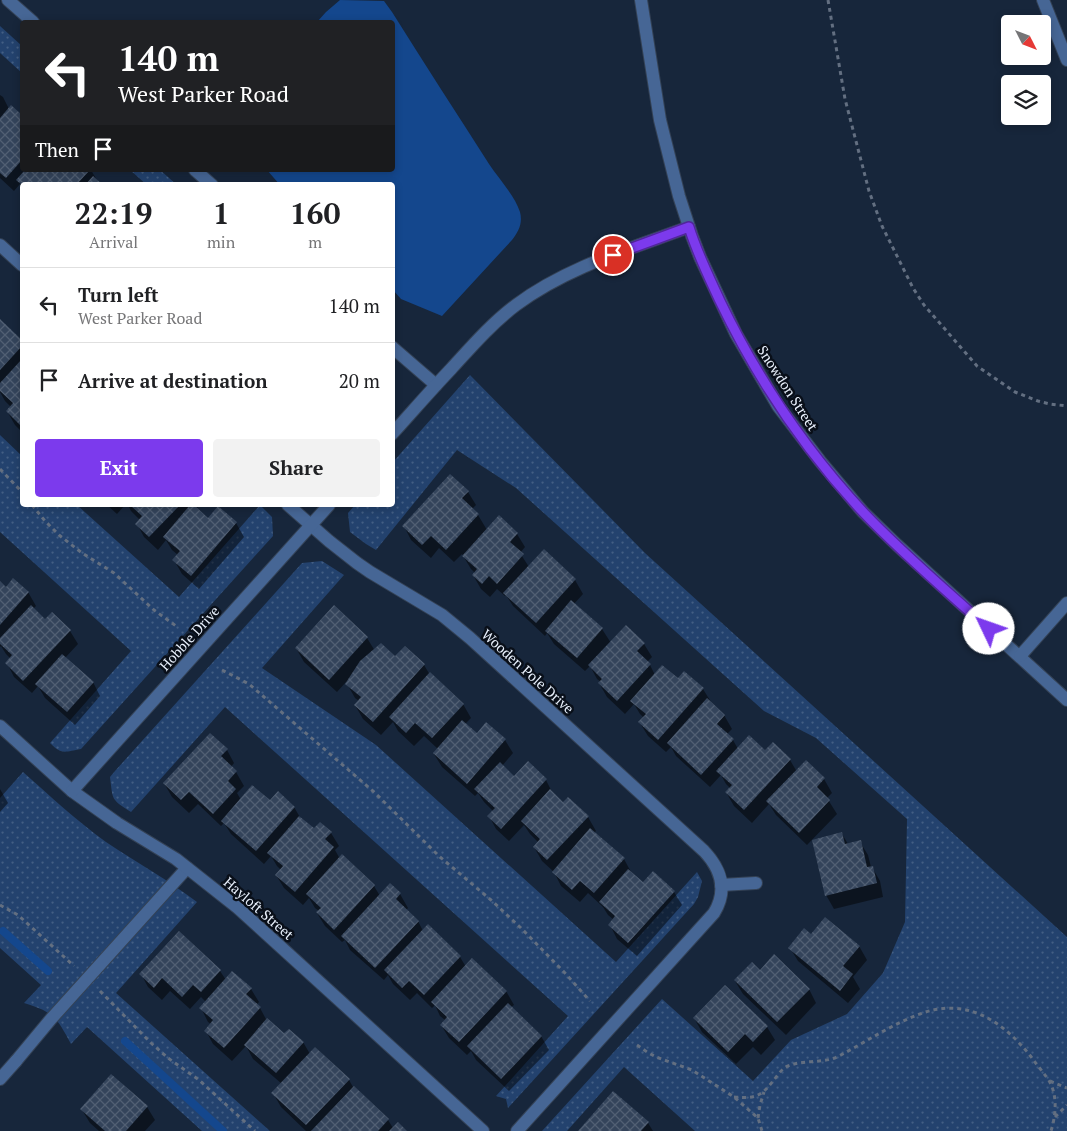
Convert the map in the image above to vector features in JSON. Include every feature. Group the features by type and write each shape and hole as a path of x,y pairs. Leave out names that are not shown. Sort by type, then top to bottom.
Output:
{"street":[{"path":"8,0 31,20"},
{"name":"Snowdon Street","path":"641,0 660,120 679,196 689,227 700,257 736,334 778,406 842,488 875,523 1067,700"},
{"path":"1043,0 1067,60"},
{"path":"198,172 209,182"},
{"path":"395,431 492,324 517,304 545,286 574,271 689,227"},
{"path":"0,245 20,263"},
{"path":"395,349 436,385"},
{"name":"Wooden Pole Drive","path":"290,507 357,563 442,615 470,638 704,851 715,865 721,885"},
{"name":"Hobble Drive","path":"72,791 327,507"},
{"path":"1020,656 1067,603"},
{"name":"Hayloft Street","path":"0,726 72,791 117,823 176,859 238,908 483,1131"},
{"path":"0,1079 87,978 187,868"},
{"path":"517,1131 709,918 718,907 721,885 756,883"}],"path":[{"path":"828,0 845,99 869,191 882,226 913,288 924,305 977,366 1016,392 1044,402 1067,406"},
{"path":"0,469 20,490"},
{"path":"34,507 59,535 78,550 114,573 154,610 176,626"},
{"path":"222,670 249,684 358,777 440,857 509,917 564,972 590,1002"},
{"path":"0,905 18,915 87,978 150,1042 168,1058 199,1080 255,1131"},
{"path":"734,1097 753,1098 764,1092 783,1069 788,1066 835,1058 921,1013 954,1008 975,1012 990,1019 1021,1044 1049,1080 1055,1101 1055,1117 1051,1131"},
{"path":"637,1045 656,1057 692,1070 734,1097 758,1118"},
{"path":"1049,1080 1067,1088"},
{"path":"762,1131 758,1118 764,1092"},
{"path":"1055,1117 1067,1105"}],"shaded area":[{"path":"340,0 384,1 518,206 521,216 520,224 512,240 442,316 401,299 395,292 395,182 277,182 269,172 395,172 395,20 319,20"},
{"path":"0,26 20,44 20,71 0,53"},
{"path":"132,172 162,172 174,182 144,182"},
{"path":"470,375 645,553 1067,937 1067,1131 695,1131 624,1067 567,1131 542,1131 662,999 753,1081 791,1040 847,1014 883,973 905,922 907,819 816,738 764,711 516,488 457,450 376,550 366,544 350,532 348,513 353,507 395,507 395,460"},
{"path":"0,435 20,454 20,507 79,507 179,597 258,507 262,507 272,517 273,536 81,749 64,752 50,743 131,651 0,532"},
{"path":"322,561 344,575 262,668 376,745 616,962 697,872 702,881 694,904 508,1108 506,1099 496,1096 568,1016 225,707 131,812 114,799 110,777 115,771 302,563"},
{"path":"23,772 95,834 197,902 116,993 270,1131 202,1131 87,1027 71,1044 54,1017 24,1003 41,985 0,948 0,798"}],"building":[{"path":"11,105 20,113 20,162 6,178 0,173 0,118"},
{"path":"23,172 88,172 79,182 20,183 16,180"},
{"path":"93,176 100,182 88,182"},
{"path":"0,319 20,338 20,348 0,370"},
{"path":"20,361 20,425 6,411 13,403 0,391 0,383"},
{"path":"450,474 469,491 462,498 479,514 446,550 431,536 422,545 402,526"},
{"path":"132,507 178,507 149,537 135,524 142,516"},
{"path":"188,507 196,507 208,518 219,507 237,522 191,576 172,560 180,551 163,537"},
{"path":"499,515 518,533 510,542 524,554 497,584 489,576 482,584 472,575 477,569 462,556"},
{"path":"544,549 576,579 536,623 503,593"},
{"path":"13,578 29,592 0,625 0,581 6,587"},
{"path":"571,600 603,628 577,658 545,631"},
{"path":"31,605 45,619 52,612 71,630 23,681 5,663 12,655 0,644 0,638"},
{"path":"334,605 368,637 329,680 295,648"},
{"path":"626,625 645,643 637,651 651,664 617,701 598,683 602,679 588,665"},
{"path":"381,643 395,656 405,646 425,664 373,722 354,705 361,697 345,684 360,661"},
{"path":"62,654 94,682 67,712 35,684"},
{"path":"662,665 678,678 684,671 704,688 658,740 638,722 646,714 630,701"},
{"path":"430,672 464,704 432,738 415,723 406,733 389,717"},
{"path":"707,698 725,715 717,724 734,739 701,775 667,743"},
{"path":"462,720 477,733 486,722 506,739 467,784 433,753"},
{"path":"210,733 228,749 221,756 237,771 228,781 236,789 213,814 189,792 181,800 163,783"},
{"path":"749,735 765,750 773,742 791,759 744,810 725,792 732,785 716,771"},
{"path":"806,760 825,778 817,787 830,800 799,833 766,801"},
{"path":"528,761 547,779 501,829 487,816 495,808 474,789 500,762 514,776"},
{"path":"252,785 270,800 278,791 295,807 256,851 221,821"},
{"path":"550,789 563,802 568,797 589,816 547,860 533,847 540,839 521,821"},
{"path":"299,816 314,828 320,822 332,832 325,839 334,847 295,892 275,875 283,866 267,853"},
{"path":"590,828 625,858 594,893 580,881 572,890 552,872"},
{"path":"842,832 845,844 861,840 867,867 873,866 877,883 825,896 812,840"},
{"path":"342,854 375,885 334,930 316,912 321,908 306,894"},
{"path":"628,869 643,882 653,871 675,891 628,943 608,925 615,916 599,902"},
{"path":"390,883 401,893 396,899 419,921 375,968 341,936"},
{"path":"825,917 860,946 843,966 853,974 840,991 788,948 804,928 811,934"},
{"path":"428,924 461,956 424,995 409,981 402,988 384,970"},
{"path":"179,931 221,970 201,992 193,985 182,997 162,978 154,988 139,974"},
{"path":"774,954 810,989 777,1022 734,980 752,962 760,970"},
{"path":"472,958 507,991 459,1042 440,1025 447,1017 431,1002"},
{"path":"232,971 252,988 246,994 261,1007 224,1048 204,1031 213,1020 199,1008"},
{"path":"725,985 768,1026 753,1042 745,1034 728,1052 693,1018"},
{"path":"508,1003 542,1036 501,1079 467,1046"},
{"path":"267,1018 284,1033 289,1029 304,1042 276,1073 244,1045"},
{"path":"315,1047 350,1079 306,1125 271,1093"},
{"path":"111,1074 148,1106 126,1131 105,1131 80,1109"},
{"path":"354,1086 389,1119 378,1131 311,1131"},
{"path":"613,1091 649,1122 641,1131 578,1131"},
{"path":"398,1122 407,1131 389,1131"}],"waterway":[{"path":"3,931 48,971"},
{"path":"125,1041 223,1131"}],"route":[{"path":"613,255 689,227 700,257 736,334 778,406 820,461 863,512 989,629"}]}
